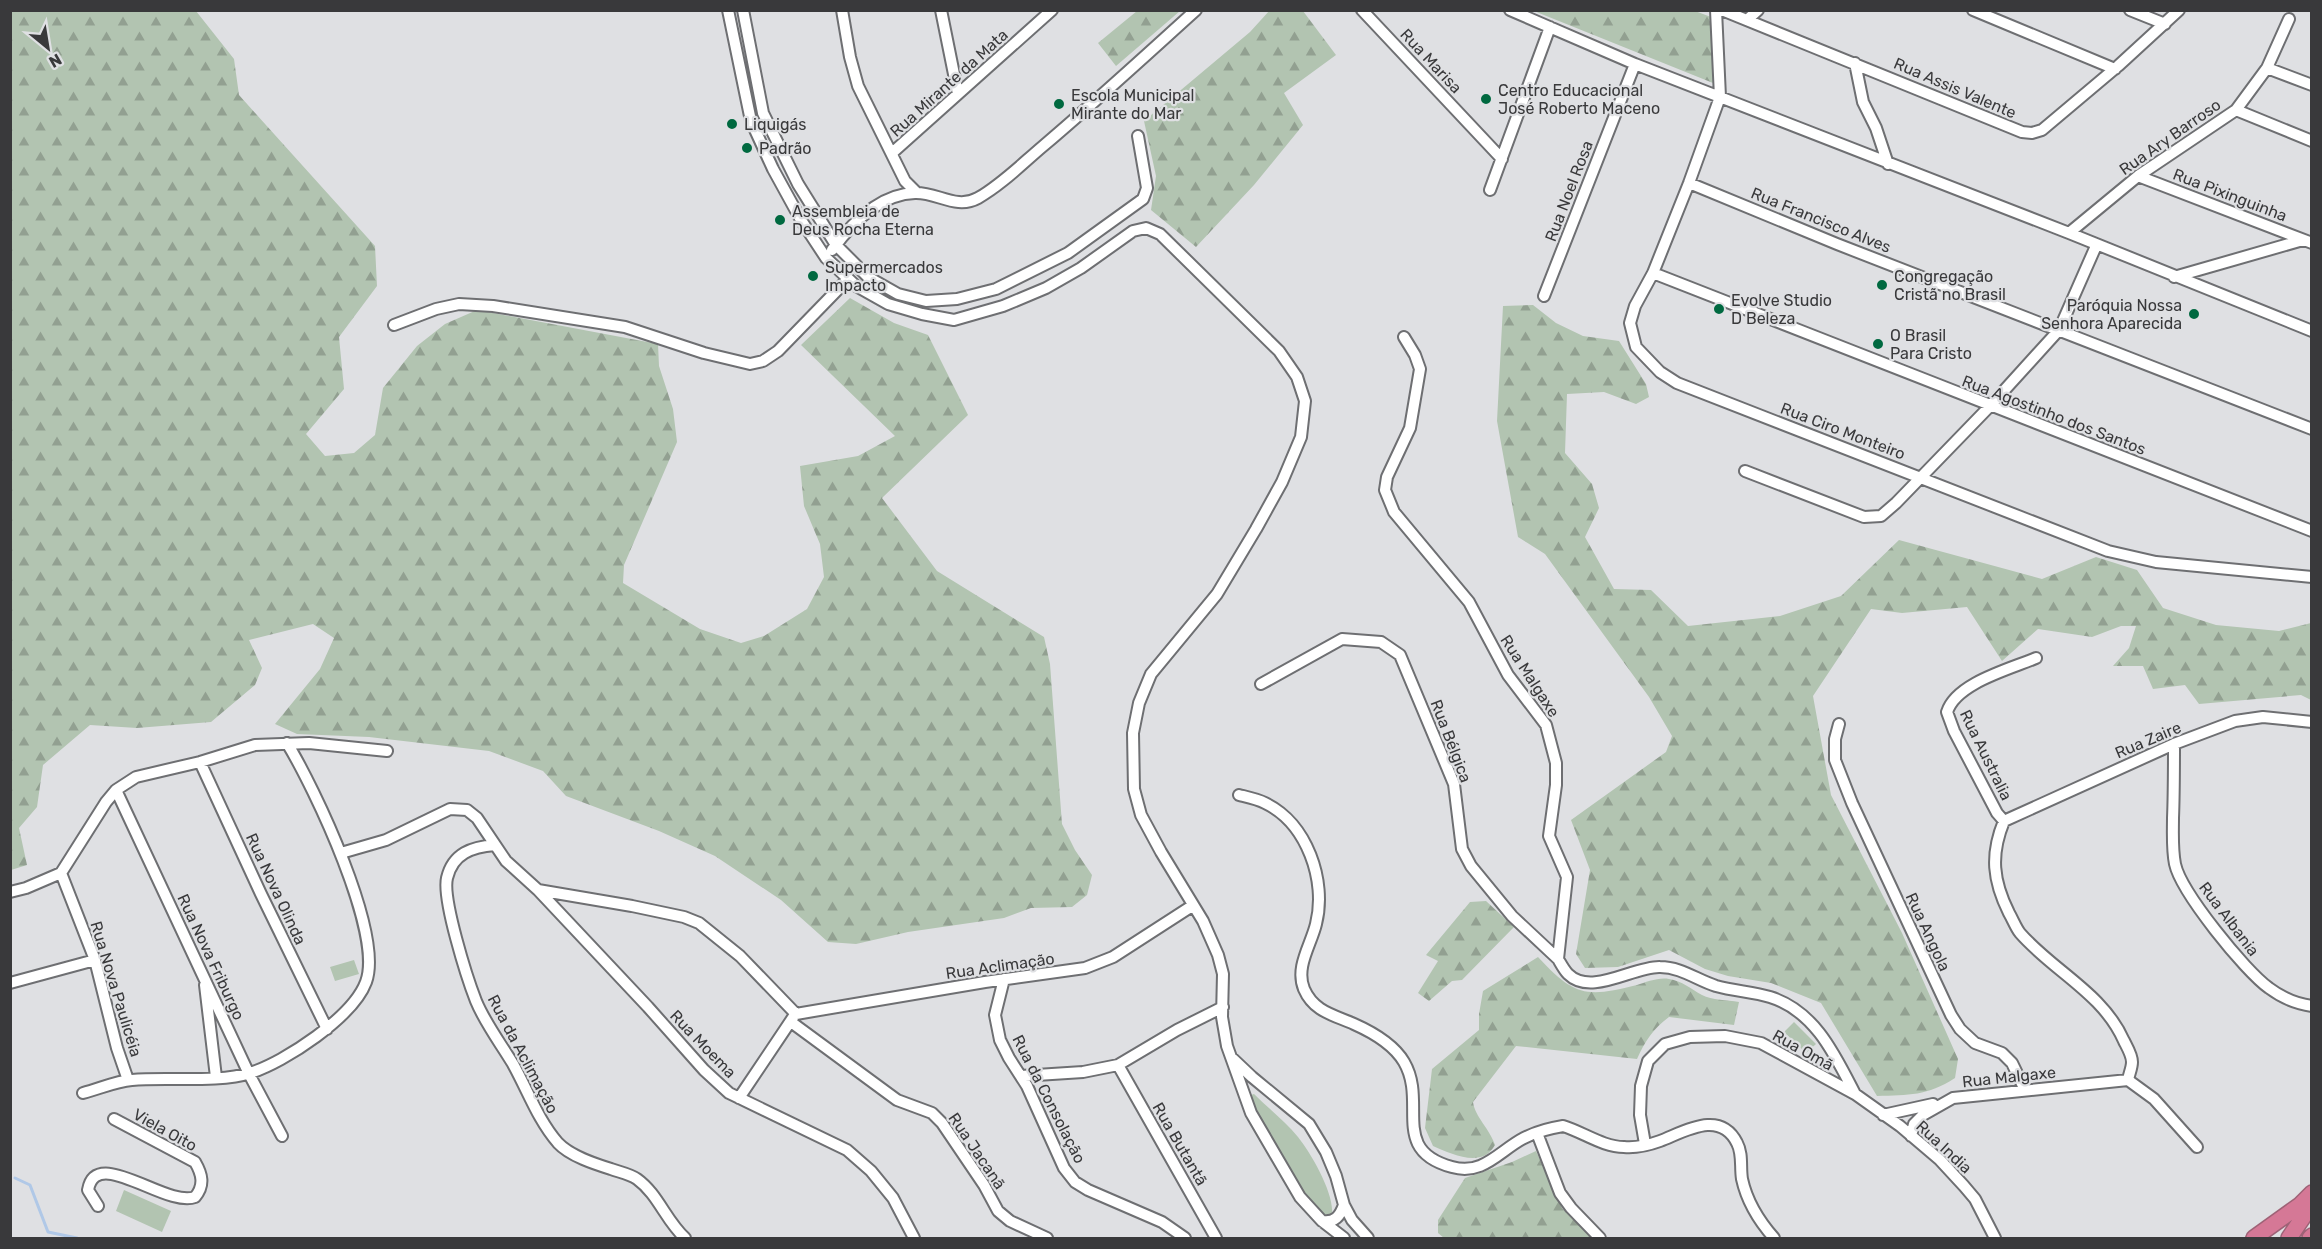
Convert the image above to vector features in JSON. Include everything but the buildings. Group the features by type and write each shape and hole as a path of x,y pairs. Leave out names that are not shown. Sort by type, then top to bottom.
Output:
{"highway":[{"path":"2254,1239 2312,1194"},
{"path":"2289,1239 2312,1204"}],"street":[{"path":"728,10 751,121 790,200 826,258 856,286 888,304 954,320 1003,306 1046,288 1081,268 1133,231 1146,228 1160,234 1248,318 1279,351 1298,377 1305,401 1301,437 1282,482 1217,594 1151,674 1144,688 1133,733 1134,789 1141,815 1192,906 1203,921 1218,955 1224,983 1222,1017 1230,1056 1251,1113 1300,1197 1322,1221 1344,1239"},
{"path":"743,10 763,113 798,184 836,245 868,277 898,294 926,302 957,299 996,289 1068,253 1143,199 1147,188 1138,136"},
{"path":"842,10 850,57 858,86 905,181 916,192 953,202 976,199 1062,130 1196,10"},
{"path":"941,10 958,94"},
{"name":"Rua Mirante da Mata","path":"892,153 1052,10"},
{"name":"Rua Marisa","path":"1362,10 1502,159"},
{"path":"1509,10 1635,64 2312,331"},
{"path":"1716,10 1720,97"},
{"name":"Rua Assis Valente","path":"1722,10 2022,132 2032,133 2042,130 2115,69 2179,10"},
{"path":"1747,20 1758,10"},
{"path":"1973,10 2115,69"},
{"path":"2130,10 2165,24"},
{"name":"Rua Ary Barroso","path":"2069,234 2138,176 2236,110 2267,68 2289,19"},
{"path":"1490,190 1550,27"},
{"path":"1855,63 1863,102 1876,128 1888,164"},
{"name":"Rua Noel Rosa","path":"1544,296 1635,64"},
{"path":"2267,68 2312,85"},
{"name":"Rua Ciro Monteiro","path":"1720,97 1689,183 1653,273 1635,306 1630,323 1636,347 1659,372 1677,383 2108,551 2156,561 2312,577"},
{"path":"2236,110 2312,141"},
{"name":"Rua Pixinguinha","path":"2138,176 2308,242"},
{"name":"Rua Francisco Alves","path":"1689,183 1837,244 2312,429"},
{"path":"826,258 850,226 867,212 887,200 916,192"},
{"path":"2174,277 2308,242"},
{"path":"1745,471 1864,517 1881,516 1990,406 2059,330 2096,246"},
{"name":"Rua Agostinho dos Santos","path":"1653,273 2312,531"},
{"path":"394,325 436,309 459,304 493,306 625,327 704,353 750,363 764,362 778,351 849,279"},
{"path":"996,289 1003,306"},
{"name":"Rua Malgaxe","path":"1404,337 1420,369 1410,428 1387,477 1385,490 1395,512 1469,602 1508,675 1546,725 1556,763 1556,785 1549,836 1567,877 1558,959"},
{"name":"Rua Bélgica","path":"1261,684 1342,639 1381,642 1400,655 1454,784 1462,849 1470,866 1512,916 1558,959"},
{"name":"Rua Australia","path":"2036,658 1977,683 1960,693 1952,700 1947,712 1959,741 1997,813 2004,821 1996,842 1995,869 1999,890 2007,908 2019,932 2105,1009 2118,1028 2132,1059 2128,1080"},
{"name":"Rua Zaire","path":"2004,821 2174,744 2235,721 2263,717 2312,723"},
{"name":"Rua Angola","path":"1839,724 1835,739 1835,760 1852,803 1951,1015 1960,1029 1976,1043 2002,1053 2012,1063 2025,1090"},
{"path":"10,892 26,888 61,873 106,802 116,790 136,777 200,762 255,745 287,743 387,751"},
{"path":"83,1093 128,1080 249,1074 289,1055 327,1029 362,992 369,969 369,948 341,853 287,743"},
{"name":"Rua Albania","path":"2174,744 2173,836 2175,863 2179,876 2206,918 2252,973 2270,989 2302,1005 2312,1006"},
{"name":"Rua Nova Olinda","path":"200,762 327,1029"},
{"name":"Rua Nova Friburgo","path":"116,790 249,1074 282,1136"},
{"path":"1239,795 1264,802 1279,812 1296,830 1308,849 1317,875 1319,904 1316,924 1302,964 1303,986 1316,1007 1356,1024 1387,1043 1404,1061 1411,1078 1414,1100 1414,1139 1420,1149 1433,1159 1452,1168 1471,1169 1485,1166 1523,1139 1563,1126 1623,1147 1646,1144 1696,1126 1723,1127 1737,1142 1747,1198 1760,1222 1774,1239"},
{"name":"Rua Moema","path":"341,853 396,837 430,817 450,809 467,810 477,818 506,861 538,890 648,1007 693,1059 729,1093 847,1150 871,1171 893,1198 915,1239"},
{"name":"Rua da Aclimação","path":"495,845 474,847 458,857 447,876 445,888 448,906 477,1003 515,1067 548,1130 557,1142 593,1163 634,1177 655,1198 685,1239"},
{"name":"Rua Nova Paulicéia","path":"61,873 95,960 117,1048 128,1080"},
{"path":"538,890 684,917 699,923 740,956 793,1018 739,1098"},
{"name":"Rua Aclimação","path":"793,1018 1004,979 1085,969 1113,957 1192,906"},
{"path":"1558,959 1569,975 1586,983 1659,966 1680,969 1699,980 1736,992 1767,996 1782,1002 1799,1011 1833,1051 1855,1094"},
{"path":"10,983 95,960"},
{"path":"203,976 216,1077"},
{"name":"Rua da Consolação","path":"1004,979 995,1016 1000,1040 1021,1076 1064,1168 1075,1182 1088,1190 1162,1222 1185,1239"},
{"path":"1021,1076 1083,1072 1118,1065 1177,1030 1223,1007"},
{"name":"Rua Jacanã","path":"793,1018 897,1100 932,1113 942,1123 984,1185 998,1211 1010,1221 1047,1239"},
{"name":"Rua Omã","path":"1646,1144 1640,1115 1641,1086 1648,1061 1665,1044 1690,1037 1725,1036 1761,1043 1855,1094"},
{"path":"1230,1056 1310,1124 1326,1152 1344,1205 1352,1220 1368,1239"},
{"name":"Rua Butantã","path":"1118,1065 1216,1239"},
{"path":"2128,1080 2154,1099 2197,1147"},
{"name":"Rua Malgaxe","path":"1911,1136 1914,1124 1923,1115 1953,1098 2128,1080"},
{"name":"Rua India","path":"1855,1094 1940,1160 1975,1200 1995,1239"},
{"path":"1883,1115 1904,1112 1953,1098"},
{"name":"Viela Oito","path":"98,1206 88,1190 89,1183 94,1176 102,1173 125,1178 176,1198 195,1197 202,1183 201,1174 195,1162 114,1119"},
{"path":"1537,1133 1560,1193 1600,1239"},
{"path":"1322,1221 1334,1220 1341,1213 1344,1205"}],"green space":[{"path":"1270,10 1303,11 1336,55 1284,93 1303,125 1254,185 1196,247 1151,210 1156,176 1144,121 1250,32"},
{"path":"10,11 196,11 234,59 239,95 375,246 377,286 339,337 344,389 306,434 325,456 354,453 375,435 383,388 417,346 445,324 477,310 658,344 659,366 673,409 677,442 624,565 623,583 700,629 741,643 764,636 807,609 824,577 820,544 804,506 800,466 858,456 895,436 801,345 850,298 894,323 928,335 968,415 882,498 937,571 1044,637 1050,664 1062,824 1075,850 1092,875 1087,895 1072,907 1031,908 1004,918 908,932 856,944 828,942 781,900 715,856 659,831 566,796 543,771 489,751 369,737 297,734 275,724 320,669 334,638 313,624 249,640 262,668 255,685 211,722 137,728 90,725 43,765 37,807 19,828 27,865 11,870"},
{"path":"1137,11 1180,11 1116,66 1098,43"},
{"path":"1534,11 1695,11 1711,17 1713,83"},
{"path":"1533,305 1556,323 1583,336 1619,341 1646,384 1649,397 1636,404 1604,392 1567,394 1565,453 1592,484 1599,508 1585,537 1614,589 1651,590 1688,626 1780,616 1841,596 1899,540 2042,579 2096,557 2137,570 2163,608 2216,625 2279,631 2311,623 2311,700 2301,695 2199,704 2185,685 2153,689 2143,666 2113,666 2129,648 2136,626 2121,626 2092,637 2038,629 2002,661 1967,607 1902,613 1871,609 1813,696 1831,795 1902,933 1958,1059 1955,1078 1945,1084 1918,1093 1877,1096 1821,1003 1771,983 1728,976 1705,969 1669,950 1618,967 1585,968 1576,954 1590,870 1571,820 1666,752 1672,736 1649,697 1545,554 1518,537 1497,421 1503,306"},
{"path":"1486,901 1514,927 1462,980 1452,981 1429,1001 1418,993 1438,961 1426,955 1470,902"},
{"path":"1538,957 1561,980 1582,990 1605,992 1665,979 1674,980 1706,997 1739,1002 1734,1025 1669,1017 1650,1036 1637,1059 1516,1046 1473,1102 1495,1145 1489,1152 1475,1158 1458,1156 1433,1146 1425,1128 1432,1069 1479,1030 1483,991"},
{"path":"354,960 359,974 335,981 330,967"},
{"path":"1794,1022 1816,1044 1806,1053 1784,1032"},
{"path":"1254,1094 1293,1131 1309,1153 1326,1184 1332,1213 1327,1215 1322,1213 1300,1188 1248,1096"},
{"path":"1536,1151 1562,1208 1592,1238 1444,1238 1438,1233 1438,1220 1465,1178"},
{"path":"124,1190 171,1211 162,1232 116,1211"}],"waterway":[{"path":"15,1178 30,1185 48,1232 77,1238"}],"place":[{"name":"Centro Educacional José Roberto Maceno","path":"1486,99"},
{"name":"Escola Municipal Mirante do Mar","path":"1059,104"},
{"name":"Liquigás","path":"732,124"},
{"name":"Padrão","path":"747,148"},
{"name":"Assembleia de Deus Rocha Eterna","path":"780,220"},
{"name":"Supermercados Impacto","path":"813,276"},
{"name":"Congregação Cristã no Brasil","path":"1882,285"},
{"name":"Evolve Studio D Beleza","path":"1719,309"},
{"name":"Paróquia Nossa Senhora Aparecida","path":"2194,314"},
{"name":"O Brasil Para Cristo","path":"1878,344"}]}
